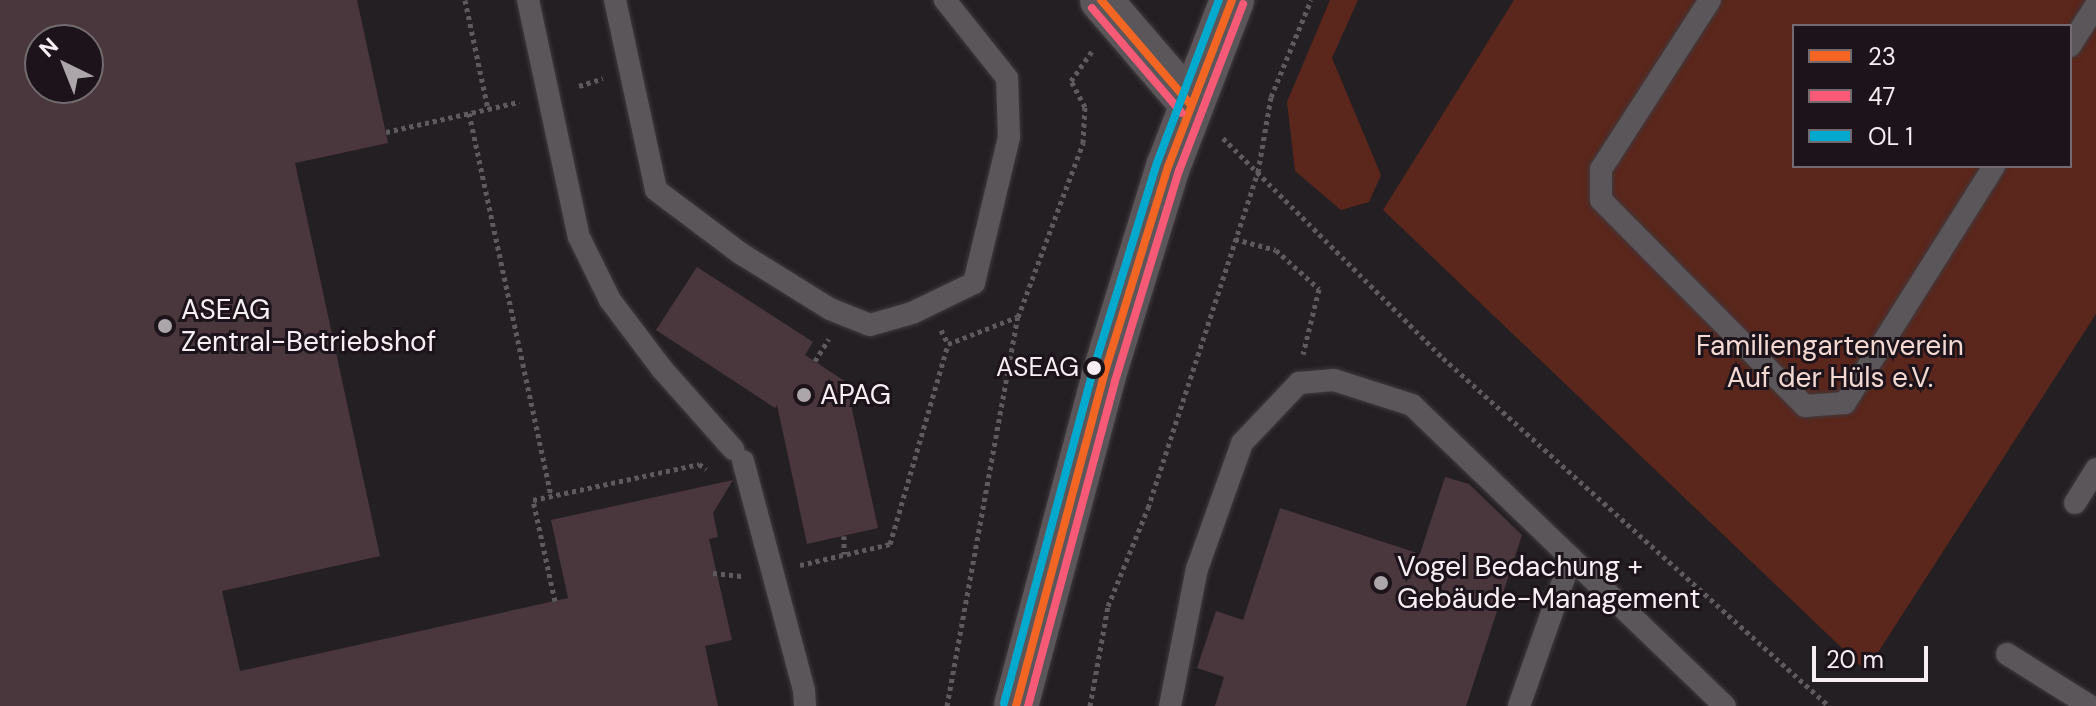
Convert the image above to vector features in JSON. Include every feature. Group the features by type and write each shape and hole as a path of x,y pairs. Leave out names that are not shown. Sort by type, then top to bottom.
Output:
{"street":[{"path":"1016,706 1103,378 1168,167 1232,0"},
{"path":"1108,8 1191,105"}],"lane":[{"path":"528,0 579,237 610,300 662,369 738,455 772,572 805,706"},
{"path":"615,0 656,190 740,253 830,309 870,325 930,304 974,283 1009,137 1007,78 945,0"},
{"path":"1710,0 1601,169 1601,200 1805,406 1845,403 1993,168"},
{"path":"2072,43 2096,5"},
{"path":"1170,706 1197,569 1242,443 1299,383 1334,380 1412,405 1725,706"},
{"path":"2075,503 2096,469"},
{"path":"1519,706 1571,558"},
{"path":"2007,654 2090,706"}],"path":[{"path":"1090,706 1108,606 1148,508 1258,172 1271,97 1311,0"},
{"path":"947,706 1018,317 1083,143 1085,107 1071,81 1108,8"},
{"path":"1191,105 1443,358 1829,706"},
{"path":"386,132 488,109"},
{"path":"469,113 551,496"},
{"path":"1235,239 1276,250 1319,289 1311,317"},
{"path":"713,573 745,576 772,572 890,544 948,344 930,304"},
{"path":"948,344 1018,317"},
{"path":"555,601 533,500 699,464 716,476"},
{"path":"844,536 844,554"}],"green space":[{"path":"1330,0 1358,0 1332,58 1381,175 1369,202 1341,210 1295,171 1287,102"},
{"name":"Familiengartenverein Auf der Hüls e.V.","path":"1514,0 2096,0 2096,314 1866,671 1383,210"}],"building":[{"name":"ASEAG Zentral-Betriebshof","path":"0,0 357,0 388,143 295,163 380,556 222,591 240,671 568,598 551,520 733,480 713,513 718,537 709,539 732,640 705,646 718,706 0,706"},
{"path":"697,267 813,342 805,355 846,382 878,528 807,544 777,405 775,408 656,330"},
{"name":"Vogel Bedachung + Gebäude-Management","path":"1445,477 1469,484 1522,535 1466,706 1215,706 1224,677 1197,668 1216,611 1243,620 1280,508 1420,554"}],"transit line":[{"name":"23","path":"1101,0 1191,105"},
{"path":"1004,703 1092,374 1157,163 1219,0"},
{"name":"23","path":"1016,706 1103,378 1168,167 1232,0"},
{"name":"47","path":"1028,706 1115,381 1179,171 1243,4"},
{"name":"47","path":"1092,8 1182,113"}],"place":[{"name":"ASEAG Zentral-Betriebshof","path":"165,326"},
{"name":"ASEAG","path":"1094,368"},
{"name":"APAG","path":"804,395"},
{"name":"Vogel Bedachung + Gebäude-Management","path":"1381,583"}]}
